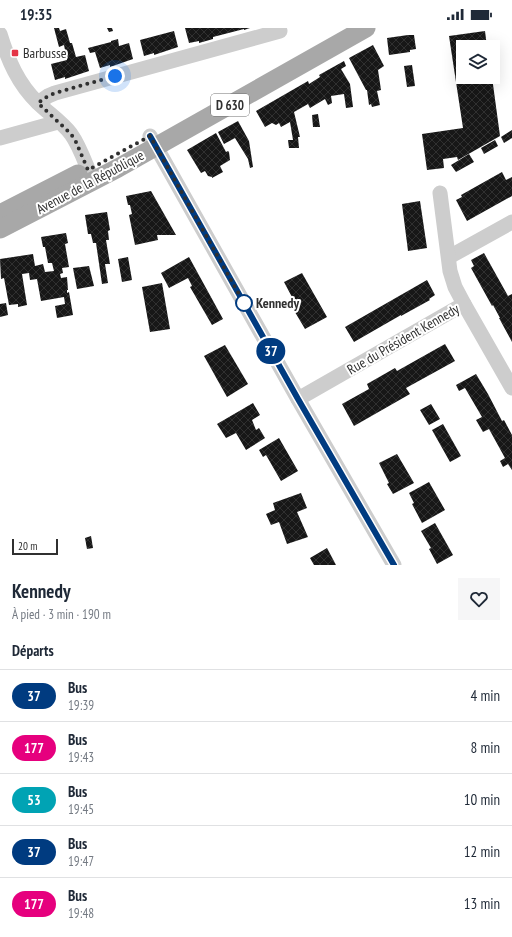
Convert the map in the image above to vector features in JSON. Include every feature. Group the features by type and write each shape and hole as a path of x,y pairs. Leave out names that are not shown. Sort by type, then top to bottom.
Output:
{"main road":[{"name":"Avenue de la République","path":"153,142 342,28"},
{"name":"Avenue de la République","path":"0,229 90,176 366,28"},
{"name":"Avenue de la République","path":"0,214 90,176"}],"street":[{"path":"38,103 55,93 280,31"},
{"path":"0,34 10,64 26,90 71,134 76,142 90,176"},
{"path":"0,138 58,122"},
{"path":"153,142 298,399 394,565"},
{"name":"Rue du Président Kennedy","path":"298,399 464,304 453,279 440,193"},
{"path":"449,256 512,222"},
{"path":"464,304 507,366 512,388"}],"building":[{"path":"54,28 59,28 60,31 66,29 76,57 85,55 89,71 65,79 65,77 55,80 51,64 67,60 64,45 59,47"},
{"path":"107,28 112,28 113,31 109,32"},
{"path":"185,28 250,28 213,37 213,39 199,43 199,41 189,43"},
{"path":"174,31 178,47 154,55 154,53 144,56 140,40"},
{"path":"485,31 486,40 456,40 456,82 449,36"},
{"path":"414,35 416,49 410,50 410,52 389,55 387,38"},
{"path":"118,39 119,46 129,43 133,59 110,67 110,65 100,68 95,52 90,53 88,48"},
{"path":"373,45 384,66 378,70 381,90 377,91 380,105 372,107 371,104 369,105 367,90 349,58"},
{"path":"344,61 346,66 341,69 350,84 353,107 346,108 344,94 331,96 332,103 328,105 325,99 310,108 308,104 294,112 300,137 298,137 299,148 289,148 288,140 293,140 290,122 281,127 279,123 276,125 272,123 265,127 256,111 308,81 309,84 320,77 319,75"},
{"path":"412,65 415,86 407,87 404,66"},
{"path":"456,84 493,84 500,136 458,160 457,157 443,159 444,168 427,170 422,134 463,128"},
{"path":"318,114 320,127 313,127 312,115"},
{"path":"238,121 249,141 253,167 250,168 248,159 235,138 224,144 218,132"},
{"path":"512,130 512,138 504,143 501,137"},
{"path":"216,133 226,152 229,152 230,160 220,166 223,172 212,178 208,176 205,171 201,173 187,150"},
{"path":"495,140 498,146 484,154 481,148"},
{"path":"469,154 474,162 456,172 451,165"},
{"path":"502,172 506,180 512,177 512,196 467,221 456,200 462,197 461,195"},
{"path":"151,191 176,235 157,235 158,240 135,245 129,215 132,214 126,196"},
{"path":"420,201 427,248 408,251 402,204"},
{"path":"107,212 110,230 108,231 109,240 106,240 110,264 105,264 108,283 102,284 96,243 93,243 91,234 88,234 85,215"},
{"path":"66,233 68,243 65,244 69,267 62,268 63,273 60,274 61,278 67,277 67,293 69,292 73,315 57,318 55,306 65,304 64,297 41,301 37,279 30,280 29,273 22,274 27,305 18,307 18,304 9,305 4,278 1,279 0,259 33,254 35,266 43,264 45,272 54,271 52,263 48,263 45,247 43,247 41,237"},
{"path":"484,253 508,296 512,294 512,342 493,305 492,306 471,268 474,266 471,260"},
{"path":"128,257 132,280 122,282 118,259"},
{"path":"189,257 223,319 212,325 190,287 192,286 188,278 169,288 161,273"},
{"path":"89,266 94,286 77,289 73,268"},
{"path":"302,273 327,317 305,329 289,302 293,299 284,282"},
{"path":"427,280 435,295 429,299 430,300 354,342 345,327"},
{"path":"162,283 170,329 150,332 142,287"},
{"path":"6,303 8,315 0,317 0,304"},
{"path":"445,344 455,361 406,388 410,394 354,426 342,404 369,389 367,384 395,368 397,371"},
{"path":"225,345 248,384 227,397 204,356"},
{"path":"476,374 502,421 504,420 512,435 512,470 508,464 503,467 500,461 505,458 489,429 483,432 476,420 482,417 465,388 459,391 456,385"},
{"path":"253,403 260,415 252,420 256,430 259,428 265,438 246,450 236,433 226,438 217,424"},
{"path":"431,404 440,419 429,425 420,410"},
{"path":"443,424 461,456 450,462 432,430"},
{"path":"279,438 298,471 281,481 266,455 263,457 259,450"},
{"path":"397,454 414,483 393,494 387,484 389,483 379,463"},
{"path":"429,482 445,510 422,523 412,504 414,503 409,493"},
{"path":"301,493 307,508 297,512 308,537 287,544 279,522 271,525 266,514 275,510 273,503"},
{"path":"435,523 453,555 437,564 429,549 431,548 421,531"},
{"path":"91,536 93,548 87,549 85,538"},
{"path":"327,548 336,565 314,565 310,558"}],"bus line":[{"name":"37","path":"150,136 298,399 394,565"}],"place":[{"name":"Barbusse","path":"15,53"},
{"name":"Kennedy","path":"244,303"}],"route":[{"path":"115,76 55,93 38,103 71,134 88,170 150,136 244,303"}]}
